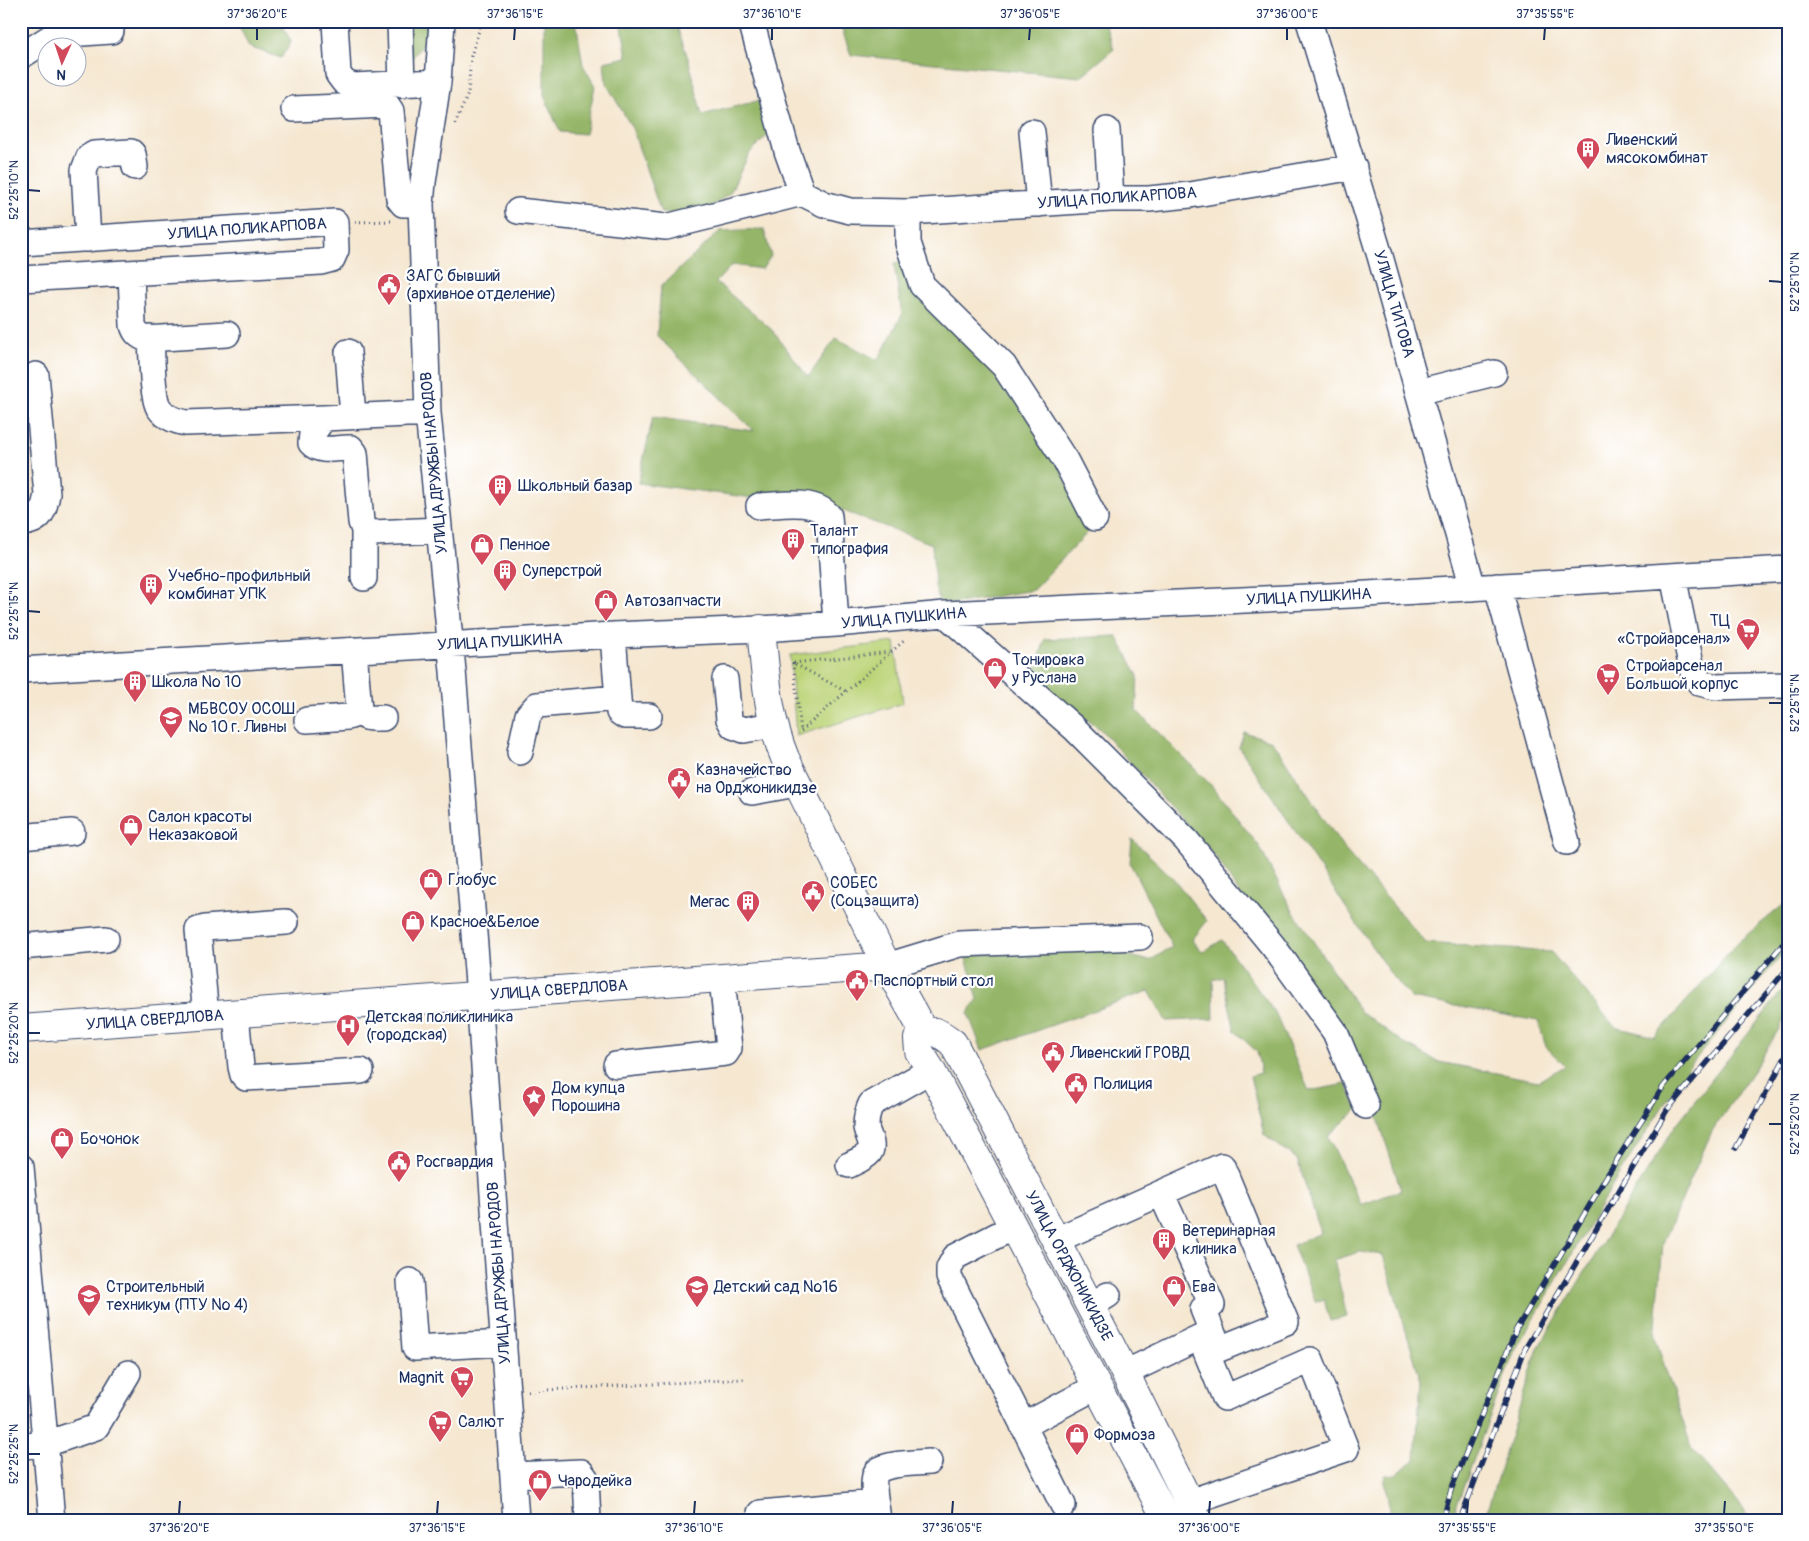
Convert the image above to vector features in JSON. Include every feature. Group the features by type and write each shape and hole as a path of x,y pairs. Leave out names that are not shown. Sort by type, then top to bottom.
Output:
{"main road":[{"path":"761,629 768,700 773,725 784,758 887,966 924,1032"},
{"name":"УЛИЦА СВЕРДЛОВА","path":"21,1029 887,966"},
{"name":"УЛИЦА ОРДЖОНИКИДЗЕ","path":"1167,1520 931,1070 919,1051 918,1039 924,1032 932,1031 942,1034 953,1043 1056,1240 1099,1300 1125,1373 1193,1511"}],"street":[{"path":"335,21 337,71 341,80 353,86 438,82"},
{"path":"400,21 402,85"},
{"name":"УЛИЦА ДРУЖБЫ НАРОДОВ","path":"442,21 438,82 423,182 422,212 428,413 451,645 472,905 516,1520"},
{"path":"518,211 666,226 802,193 787,151 751,21"},
{"name":"УЛИЦА ТИТОВА","path":"1309,21 1354,167 1418,392 1485,587 1567,842"},
{"path":"21,56 54,36 111,31"},
{"path":"294,109 386,105 391,111 399,199 403,204 422,212"},
{"path":"1107,130 1111,199"},
{"path":"1032,132 1039,204"},
{"path":"88,239 84,170 89,157 94,154 131,152 135,167"},
{"name":"УЛИЦА ПОЛИКАРПОВА","path":"802,193 824,204 850,211 908,212 1111,199 1149,199 1190,195 1354,167"},
{"path":"908,212 908,243 922,284 1004,366 1065,460 1095,518"},
{"name":"УЛИЦА ПОЛИКАРПОВА","path":"21,244 335,222 336,250 332,259 327,261 21,279"},
{"path":"131,273 134,330 140,337 227,334"},
{"path":"151,338 157,404 162,412 172,419 186,423 428,413"},
{"path":"348,352 353,416"},
{"path":"1418,392 1494,373"},
{"path":"21,523 28,523 38,518 44,507 47,494 36,375"},
{"path":"324,418 312,434 311,443 317,448 351,448 355,452 361,522 364,530 364,578"},
{"path":"759,506 810,506 822,510 829,516 836,624"},
{"path":"364,530 373,533 439,530"},
{"name":"УЛИЦА ПУШКИНА","path":"21,670 613,635 761,629 945,614 1341,596 1788,569"},
{"path":"1673,576 1692,669 1700,684 1716,687 1788,685"},
{"path":"945,614 1075,729 1186,840 1273,946 1335,1032 1366,1106"},
{"path":"613,635 619,712 630,716 649,716"},
{"path":"354,650 359,710 366,718 383,718"},
{"path":"725,679 729,719 733,726 744,730 773,725"},
{"path":"520,752 528,715 537,705 618,698"},
{"path":"307,720 348,717 354,715 359,710"},
{"path":"752,792 796,784"},
{"path":"21,837 72,832"},
{"path":"206,1016 199,930 286,922"},
{"path":"887,966 959,944 1140,937"},
{"path":"21,947 106,939"},
{"path":"616,1065 726,1053 728,1048 722,978"},
{"path":"236,1014 241,1067 246,1078 361,1071"},
{"path":"849,1165 868,1154 871,1149 866,1122 871,1104 931,1070"},
{"path":"1056,1240 1222,1166 1286,1322 1213,1352"},
{"path":"21,1167 52,1520"},
{"path":"1161,1193 1212,1305 1203,1309 1225,1398 1311,1360 1346,1449 1193,1511"},
{"path":"1013,1227 956,1257 950,1264 948,1272 950,1281 1063,1505"},
{"path":"410,1282 415,1348 504,1343"},
{"path":"1125,1373 1200,1337 1213,1352"},
{"path":"21,1446 46,1444 96,1427 128,1373"},
{"path":"1023,1426 1096,1387"},
{"path":"760,1513 877,1511 874,1485 875,1476 878,1471 885,1467 929,1462"},
{"path":"513,1475 581,1472 586,1479 588,1520"}],"path":[{"path":"431,136 446,134 453,129 468,94 471,56 482,21"},
{"path":"335,222 422,212"},
{"path":"793,663 801,731 905,639 914,638"},
{"path":"793,663 892,652"},
{"path":"793,663 845,691"},
{"path":"507,1393 744,1379"}],"green space":[{"path":"239,21 281,21 291,42 281,58 249,47 239,26"},
{"path":"404,21 427,21 428,38 410,60"},
{"path":"544,21 576,21 583,65 595,86 585,134 560,132 544,96"},
{"path":"621,21 675,21 689,61 702,115 761,100 770,133 749,154 730,193 710,208 684,214 661,213 632,128 606,83 604,62 627,57"},
{"path":"839,21 1104,21 1114,49 1080,77 851,55"},
{"path":"764,229 771,256 762,269 732,265 716,282 772,330 808,377 836,338 878,360 902,315 894,264 907,260 1000,374 1061,469 1089,531 1033,590 941,606 935,586 932,544 838,509 638,483 653,417 754,431 657,336 661,286 720,231"},
{"path":"1117,636 1138,676 1136,710 1211,785 1259,846 1291,908 1360,1011 1405,1044 1439,1062 1538,1081 1565,1066 1546,1047 1538,1021 1411,998 1387,969 1239,747 1244,732 1272,741 1345,850 1426,943 1551,952 1615,1027 1655,1037 1737,943 1788,901 1788,947 1685,1072 1620,1173 1514,1352 1451,1520 1391,1520 1384,1475 1394,1475 1415,1460 1421,1381 1383,1255 1360,1252 1334,1260 1347,1317 1330,1321 1324,1300 1315,1301 1293,1245 1321,1233 1297,1159 1264,1135 1250,1076 1261,1073 1257,1052 1235,1031 1223,977 1213,980 1214,1019 1166,1021 1149,991 982,1050 968,1013 978,999 965,955 1101,948 1149,961 1172,947 1130,863 1132,839 1173,878 1207,921 1192,940 1203,952 1222,940 1275,1013 1309,1091 1346,1084 1358,1109 1328,1136 1361,1205 1401,1190 1374,1106 1216,857 1101,730 1033,679 1045,639"},
{"path":"895,642 903,703 796,736 790,655"},
{"path":"1781,992 1788,994 1788,1014 1759,1062 1712,1131 1663,1243 1655,1337 1692,1449 1744,1510 1748,1520 1484,1520 1538,1348 1675,1126"}],"railway":[{"path":"1443,1520 1451,1490 1516,1330 1608,1174 1663,1087 1788,938"},
{"path":"1460,1520 1525,1349 1667,1110 1788,968"},
{"path":"1736,1148 1788,1052"}],"place":[{"name":"Ливенский мясокомбинат","path":"1588,170"},
{"name":"ЗАГС бывший (архивное отделение)","path":"389,306"},
{"name":"Школьный базар","path":"500,507"},
{"name":"Талант типография","path":"793,561"},
{"name":"Пенное","path":"482,566"},
{"name":"Суперстрой","path":"505,592"},
{"name":"Учебно-профильный комбинат УПК","path":"151,606"},
{"name":"Автозапчасти","path":"606,622"},
{"name":"ТЦ «Стройарсенал»","path":"1748,651"},
{"name":"Тонировка у Руслана","path":"995,690"},
{"name":"Стройарсенал Большой корпус","path":"1608,696"},
{"name":"Школа № 10","path":"135,703"},
{"name":"МБВСОУ ОСОШ № 10 г. Ливны","path":"171,739"},
{"name":"Казначейство на Орджоникидзе","path":"679,800"},
{"name":"Салон красоты Неказаковой","path":"131,847"},
{"name":"Глобус","path":"431,901"},
{"name":"СОБЕС (Соцзащита)","path":"813,913"},
{"name":"Мегас","path":"748,923"},
{"name":"Красное&Белое","path":"413,943"},
{"name":"Паспортный стол","path":"857,1002"},
{"name":"Детская поликлиника (городская)","path":"348,1047"},
{"name":"Ливенский ГРОВД","path":"1053,1074"},
{"name":"Полиция","path":"1076,1105"},
{"name":"Дом купца Порошина","path":"534,1118"},
{"name":"Бочонок","path":"62,1160"},
{"name":"Росгвардия","path":"399,1183"},
{"name":"Ветеринарная клиника","path":"1164,1261"},
{"name":"Детский сад №16","path":"697,1308"},
{"name":"Ева","path":"1174,1308"},
{"name":"Строительный техникум (ПТУ № 4)","path":"89,1317"},
{"name":"Magnit","path":"462,1399"},
{"name":"Салют","path":"440,1443"},
{"name":"Формоза","path":"1077,1456"},
{"name":"Чародейка","path":"540,1502"}]}
